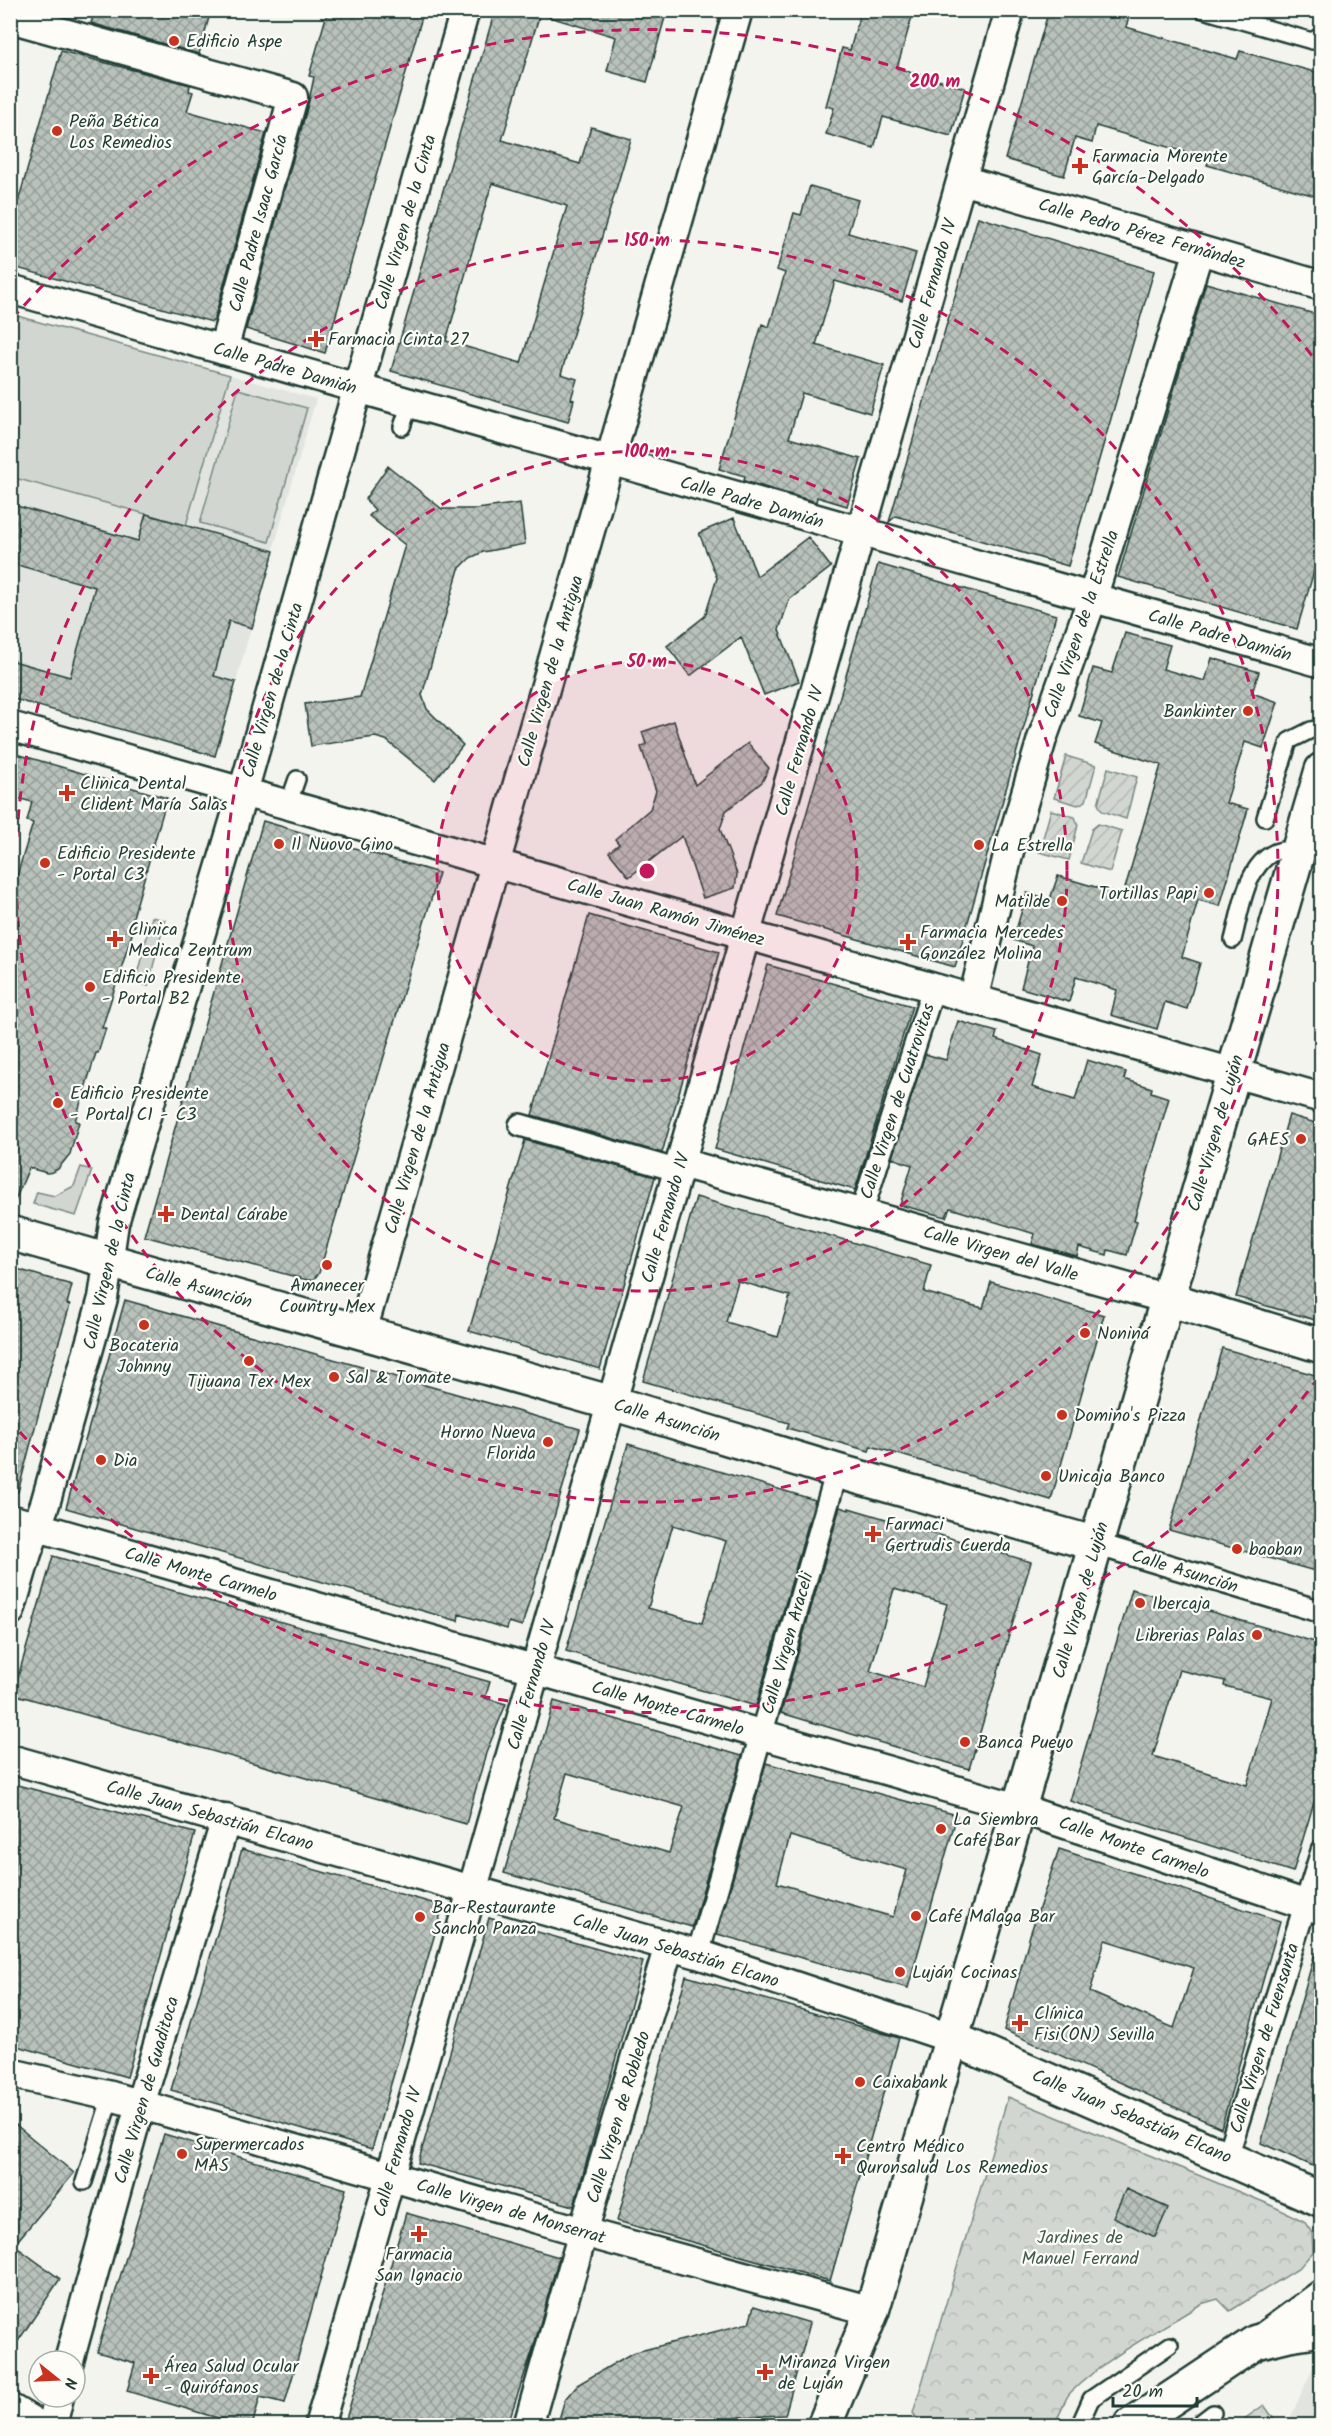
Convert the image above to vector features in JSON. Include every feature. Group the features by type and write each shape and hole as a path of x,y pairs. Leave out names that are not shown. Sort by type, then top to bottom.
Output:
{"main road":[{"name":"Calle Virgen de Luján","path":"824,2426 872,2311 1322,770"},
{"name":"Calle Asunción","path":"10,1233 612,1403 837,1471 1096,1544"},
{"name":"Calle Virgen del Valle","path":"1168,1299 1322,1346"},
{"name":"Calle Juan Sebastián Elcano","path":"951,2037 1322,2200"},
{"path":"846,2426 872,2311"},
{"path":"1130,2426 1256,2342 1322,2329"},
{"path":"10,2411 35,2426"}],"street":[{"name":"Calle Virgen de la Cinta","path":"10,1611 24,1523 103,1298 114,1222 243,792 465,10"},
{"name":"Calle Virgen de la Antigua","path":"362,1332 738,10"},
{"name":"Calle Fernando IV","path":"319,2426 1010,10"},
{"name":"Calle Padre Isaac García","path":"10,18 293,97 223,350"},
{"name":"Calle Pedro Pérez Fernández","path":"962,180 1322,286"},
{"name":"Calle Virgen de la Estrella","path":"973,1000 1009,851 1038,750 1092,599 1199,250"},
{"name":"Calle Padre Damián","path":"10,289 357,389 406,415 610,461 1322,663"},
{"name":"Calle Juan Ramón Jiménez","path":"10,726 243,792 293,792 495,864 1322,1098"},
{"name":"Calle Virgen de Cuatrovitas","path":"861,1214 933,988"},
{"name":"Calle Virgen del Valle","path":"520,1125 861,1214 1168,1299"},
{"name":"Calle Virgen Araceli","path":"698,1954 837,1471"},
{"name":"Calle Monte Carmelo","path":"24,1523 1018,1808 1314,1907"},
{"name":"Calle Asunción","path":"1096,1544 1322,1612"},
{"name":"Calle Juan Sebastián Elcano","path":"10,1759 698,1954 951,2037"},
{"name":"Calle Virgen de Guaditoca","path":"72,2349 140,2105 226,1819"},
{"name":"Calle Virgen de Fuensanta","path":"1227,2157 1314,1907 1322,1851"},
{"name":"Calle Virgen de Robledo","path":"528,2426 583,2232 669,1946"},
{"name":"Calle Virgen de Monserrat","path":"10,2073 111,2096 583,2232 872,2311"},
{"path":"1256,2342 1322,2294"},
{"path":"52,2426 56,2409"}],"lane":[{"path":"1203,10 1312,41 1322,35"},
{"path":"1265,818 1289,741 1311,730 1322,728"},
{"path":"1233,940 1251,878 1261,862 1276,852 1299,848"},
{"path":"84,2182 111,2096"},
{"path":"1079,2426 1091,2399 1170,2345"},
{"path":"1196,2426 1213,2413"}],"shaded area":[{"path":"10,314 316,399 215,756 11,698"},
{"path":"1321,2362 1321,2425 1287,2425 1315,2363"}],"green space":[{"path":"10,314 230,375 186,525 11,477"},
{"path":"238,389 307,408 269,542 200,523"},
{"path":"1066,756 1096,765 1086,801 1078,805 1054,798"},
{"path":"1108,768 1137,777 1126,819 1102,811 1098,804"},
{"path":"1051,810 1075,817 1078,825 1069,860 1039,852"},
{"path":"1098,824 1122,831 1110,872 1081,863 1092,829"},
{"path":"152,917 165,920 148,986 135,982"},
{"path":"81,1167 92,1170 76,1216 33,1204 37,1192 55,1196 74,1186"},
{"name":"Jardines de Manuel Ferrand","path":"1008,2097 1266,2203 1304,2221 1312,2233 1313,2252 1298,2269 1230,2311 1218,2299 1201,2304 1117,2355 1071,2392 1058,2417 1050,2425 922,2425 913,2413"},
{"path":"1264,2405 1278,2425 1236,2425"}],"building":[{"name":"Edificio Aspe","path":"95,10 211,10 199,54 91,23"},
{"path":"328,10 424,10 325,353 246,329 309,101 314,77 309,76"},
{"path":"495,10 541,10 502,140 580,164 591,127 631,139 561,374 577,379 568,422 391,371","holes":["492,183 567,206 521,363 446,341"]},
{"path":"547,10 667,10 647,82 607,71 616,37 546,16"},
{"path":"861,10 914,10 897,68 965,88 951,136 883,117 874,148 826,134 834,108 826,106 842,48 850,50"},
{"path":"1049,10 1131,10 1126,27 1237,59 1240,51 1322,74 1322,198 1207,165 1209,159 1096,126 1092,143 1075,138 1064,176 1005,159"},
{"path":"61,51 190,85 189,91 193,92 187,111 266,133 212,322 10,266 10,230"},
{"path":"810,186 858,200 848,233 916,253 902,301 835,281 816,345 884,365 870,413 802,393 789,438 861,459 847,506 817,497 816,502 744,481 745,476 719,469 762,324 769,327 785,273 777,270 794,213 801,215"},
{"path":"978,217 1154,271 1068,566 896,516 889,522"},
{"path":"1206,283 1322,316 1322,544 1297,629 1118,577"},
{"path":"388,466 442,509 477,509 520,503 525,544 483,552 470,558 459,569 422,695 427,709 463,745 435,780 386,740 375,737 311,746 305,704 360,697 405,545 369,516 375,510 365,499"},
{"path":"10,504 138,541 146,514 274,551 252,628 229,621 214,676 236,682 215,756 10,698 10,660 70,677 95,587 10,563"},
{"path":"734,518 757,576 808,537 831,567 789,600 779,630 799,681 764,695 741,637 690,676 667,646 705,616 717,578 699,533"},
{"path":"878,564 1056,615 955,967 777,916"},
{"path":"1125,633 1170,645 1163,669 1205,681 1212,658 1259,672 1252,693 1278,702 1263,748 1245,742 1226,803 1248,809 1220,906 1198,900 1182,957 1200,963 1187,1009 1165,1002 1157,1029 1111,1015 1117,990 1076,977 1069,1002 1021,988 1032,946 1013,940 1027,893 1050,899 1058,876 1123,895 1161,765 1095,744 1102,723 1079,716 1093,668 1112,673"},
{"path":"674,721 695,785 748,743 769,768 762,782 726,811 720,829 737,874 735,888 703,898 682,836 629,877 609,852 619,844 615,839 650,809 656,791 641,747 646,744 642,732"},
{"path":"10,752 167,798 131,924 135,925 102,1028 106,1028 75,1121 79,1122 70,1154 53,1172 47,1173 29,1168 10,1212 10,898 33,823 27,821 32,802 10,796"},
{"path":"263,821 439,873 319,1273 313,1280 144,1236"},
{"path":"589,915 719,952 662,1153 532,1115"},
{"path":"768,965 912,1006 855,1190 715,1149"},
{"path":"958,1021 997,1032 995,1039 1042,1055 1032,1087 1075,1100 1087,1060 1126,1072 1124,1079 1152,1088 1151,1092 1169,1098 1134,1220 1137,1221 1127,1255 1108,1250 1107,1255 1079,1247 1077,1256 1032,1244 1035,1234 950,1208 946,1217 900,1205 912,1165 892,1158 925,1054 946,1060"},
{"path":"1289,1115 1322,1125 1322,1322 1236,1297"},
{"path":"525,1140 655,1177 600,1369 469,1331"},
{"path":"696,1197 931,1265 924,1292 983,1308 991,1282 1104,1315 1051,1500 871,1446 869,1451 787,1428 789,1423 643,1381","holes":["738,1281 790,1296 778,1337 726,1322"]},
{"path":"10,1267 72,1285 67,1304 70,1305 18,1492 10,1491"},
{"path":"125,1300 580,1429 522,1626 509,1622 507,1629 459,1614 458,1621 66,1508"},
{"path":"1222,1348 1322,1377 1322,1573 1169,1530"},
{"path":"628,1444 815,1500 756,1706 566,1651","holes":["673,1525 726,1541 702,1623 648,1608"]},
{"path":"840,1507 1031,1562 969,1769 781,1713","holes":["894,1589 947,1604 923,1687 870,1671"]},
{"path":"53,1556 490,1682 485,1698 506,1704 486,1753 466,1824 13,1694"},
{"path":"1132,1589 1322,1644 1322,1776 1293,1872 1070,1801","holes":["1179,1670 1225,1681 1224,1686 1272,1698 1247,1785 1153,1756"]},
{"path":"554,1701 742,1756 692,1927 504,1873","holes":["567,1773 684,1807 669,1853 554,1818"]},
{"path":"766,1763 957,1815 908,1988 717,1934","holes":["790,1836 907,1870 893,1917 777,1883"]},
{"path":"10,1783 195,1833 127,2077 10,2044"},
{"path":"242,1849 443,1906 372,2149 171,2090"},
{"path":"1059,1849 1280,1921 1221,2128 1004,2030 1030,1935","holes":["1105,1940 1194,1968 1174,2028 1090,1992"]},
{"path":"489,1918 643,1962 574,2206 418,2163"},
{"path":"1315,1953 1322,1954 1322,2170 1261,2143"},
{"path":"686,1976 899,2038 830,2281 617,2221"},
{"path":"10,2120 74,2173 14,2245 60,2279 10,2353"},
{"path":"164,2134 346,2189 285,2403 260,2397 252,2426 244,2426 127,2391 135,2363 97,2352"},
{"path":"1126,2189 1168,2208 1155,2237 1113,2217"},
{"path":"406,2213 559,2257 533,2349 507,2426 344,2426"},
{"path":"754,2306 810,2323 785,2415 741,2417 704,2426 557,2426 565,2399 577,2385 632,2353 749,2323"}],"place":[{"name":"Edificio Aspe","path":"174,41"},
{"name":"Peña Bética Los Remedios","path":"57,131"},
{"name":"Farmacia Morente García-Delgado","path":"1080,166"},
{"name":"Farmacia Cinta 27","path":"316,339"},
{"name":"Bankinter","path":"1248,711"},
{"name":"Clinica Dental Clident María Salas","path":"67,793"},
{"name":"Il Nuovo Gino","path":"279,844"},
{"name":"La Estrella","path":"979,845"},
{"name":"Edificio Presidente - Portal C3","path":"45,863"},
{"name":"Tortillas Papi","path":"1209,893"},
{"name":"Matilde","path":"1062,901"},
{"name":"Clinica Medica Zentrum","path":"115,939"},
{"name":"Farmacia Mercedes González Molina","path":"908,942"},
{"name":"Edificio Presidente - Portal B2","path":"90,987"},
{"name":"Edificio Presidente - Portal C1 - C3","path":"58,1103"},
{"name":"GAES","path":"1301,1139"},
{"name":"Dental Cárabe","path":"166,1214"},
{"name":"Amanecer Country Mex","path":"327,1265"},
{"name":"Bocateria Johnny","path":"144,1325"},
{"name":"Noniná","path":"1085,1333"},
{"name":"Tijuana Tex Mex","path":"249,1361"},
{"name":"Sal & Tomate","path":"334,1377"},
{"name":"Domino's Pizza","path":"1062,1415"},
{"name":"Horno Nueva Florida","path":"548,1442"},
{"name":"Dia","path":"101,1460"},
{"name":"Unicaja Banco","path":"1046,1476"},
{"name":"Farmaci Gertrudis Cuerda","path":"873,1534"},
{"name":"baoban","path":"1237,1549"},
{"name":"Ibercaja","path":"1140,1603"},
{"name":"Librerias Palas","path":"1257,1635"},
{"name":"Banca Pueyo","path":"965,1742"},
{"name":"La Siembra Café Bar","path":"941,1829"},
{"name":"Café Málaga Bar","path":"916,1916"},
{"name":"Bar-Restaurante Sancho Panza","path":"420,1917"},
{"name":"Luján Cocinas","path":"900,1972"},
{"name":"Clínica Fisi(ON) Sevilla","path":"1020,2023"},
{"name":"Caixabank","path":"860,2082"},
{"name":"Supermercados MAS","path":"182,2154"},
{"name":"Centro Médico Quronsalud Los Remedios","path":"843,2156"},
{"name":"Farmacia San Ignacio","path":"419,2234"},
{"name":"Miranza Virgen de Luján","path":"765,2372"},
{"name":"Área Salud Ocular - Quirófanos","path":"151,2376"}]}
